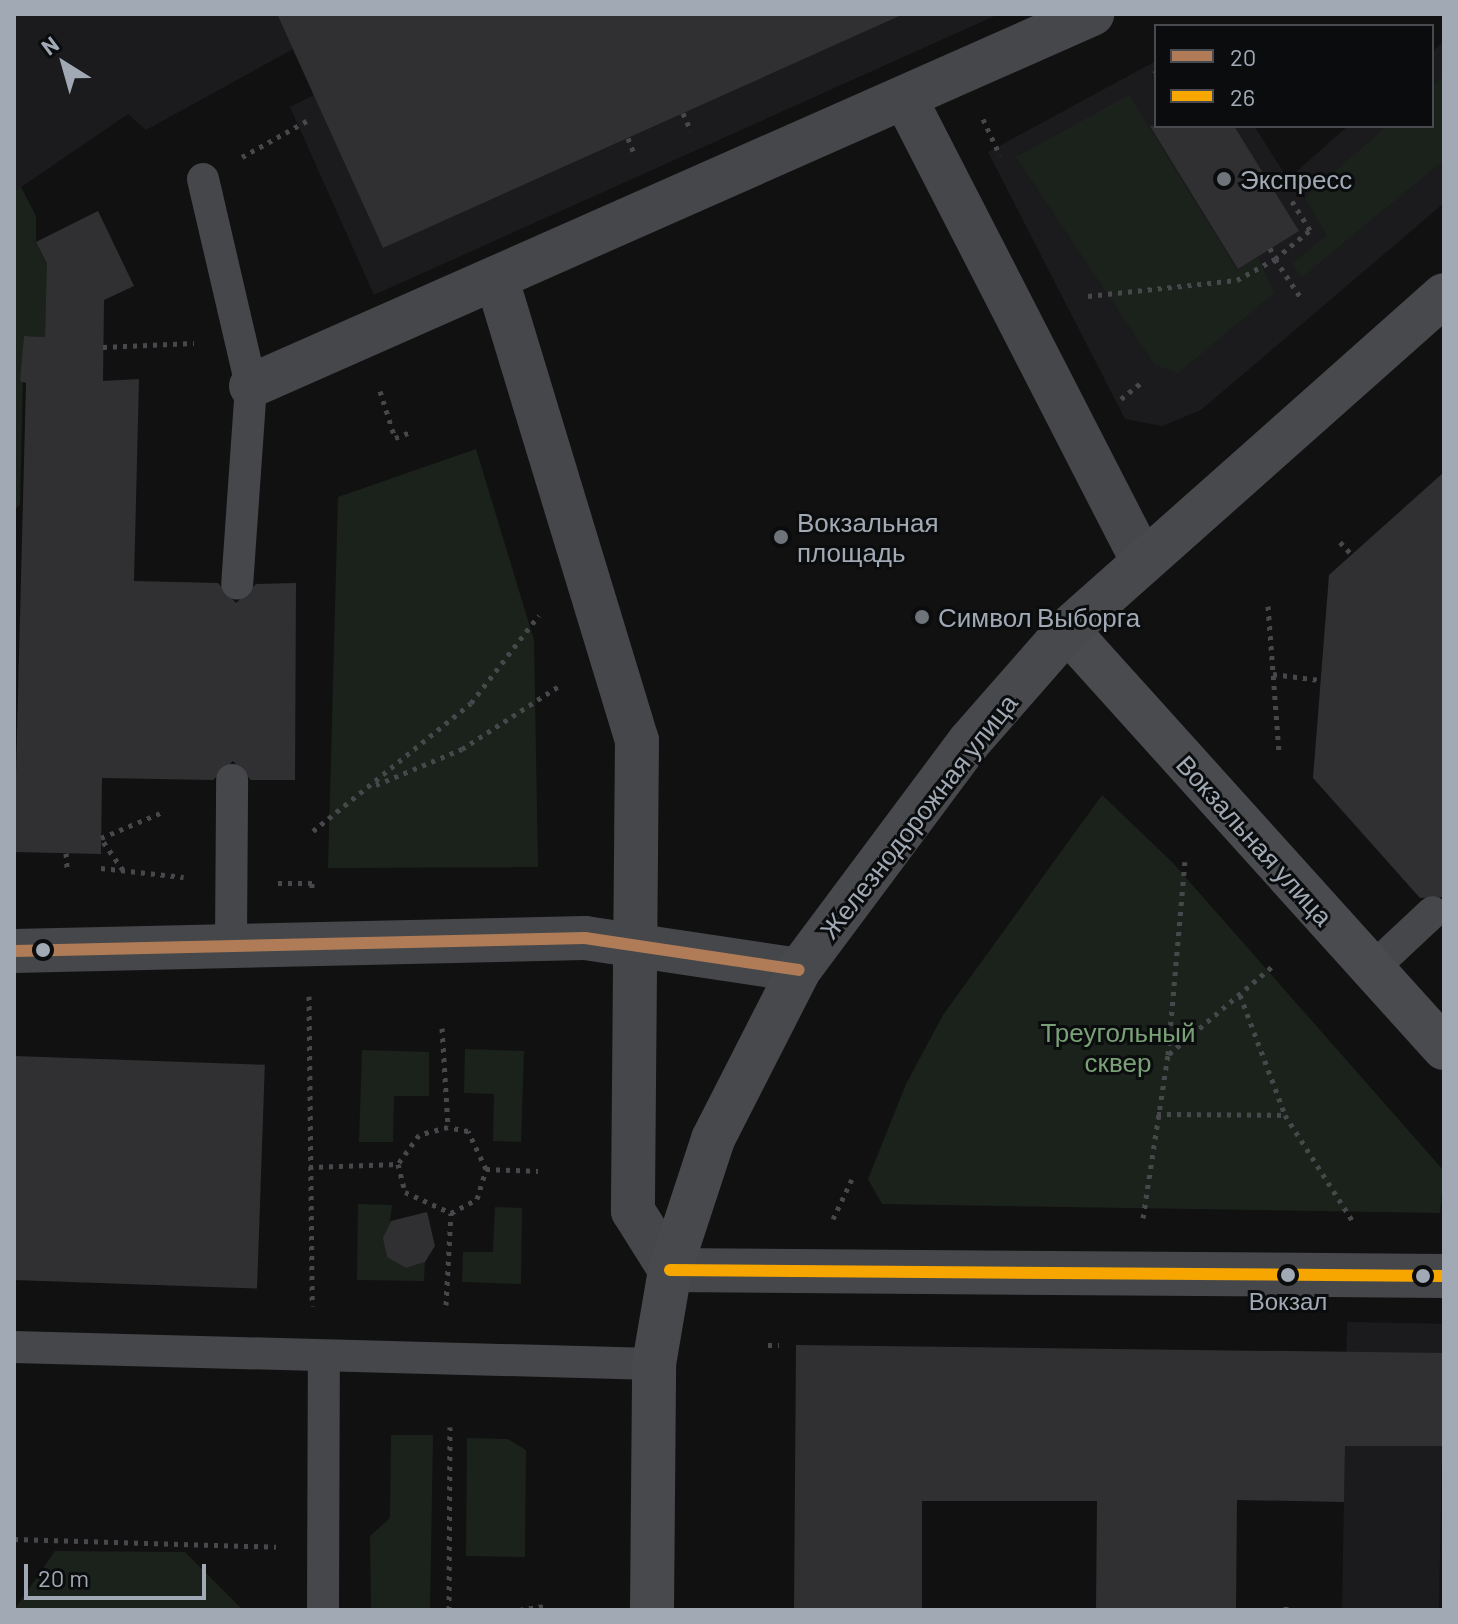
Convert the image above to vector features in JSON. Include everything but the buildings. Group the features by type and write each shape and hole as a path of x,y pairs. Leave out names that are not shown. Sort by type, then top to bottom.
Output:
{"main road":[{"name":"Железнодорожная улица","path":"652,1610 654,1364 670,1270 713,1139 799,970 969,742 1067,630 1141,558 1444,295"}],"street":[{"path":"251,386 906,100 1092,14"},
{"path":"906,100 1141,558"},
{"path":"497,280 622,673 637,740 633,1211 670,1270 1444,1276"},
{"name":"Вокзальная улица","path":"1067,630 1444,1048"},
{"path":"14,951 231,942 637,943 799,970"}],"lane":[{"path":"203,179 251,386 237,584"},
{"path":"231,942 232,780"},
{"path":"1372,969 1433,912"},
{"path":"14,1347 654,1364"},
{"path":"323,1610 324,1356"}],"path":[{"path":"683,113 691,131"},
{"path":"203,179 310,119"},
{"path":"628,138 635,157"},
{"path":"1088,296 1237,280 1275,259 1310,230 1289,197"},
{"path":"1270,248 1301,298"},
{"path":"103,347 138,345"},
{"path":"380,391 395,438 411,432"},
{"path":"1340,542 1352,555"},
{"path":"1268,606 1279,752"},
{"path":"313,831 471,703 539,615"},
{"path":"368,788 462,749 549,686 622,673"},
{"path":"1273,674 1320,680"},
{"path":"124,871 101,838 163,812"},
{"path":"66,853 67,868"},
{"path":"1142,1221 1168,1055 1185,862"},
{"path":"312,883 309,1167 313,1310"},
{"path":"1168,1055 1274,965"},
{"path":"1240,995 1285,1115 1354,1224"},
{"path":"442,1028 448,1127"},
{"path":"1157,1114 1285,1115"},
{"path":"448,1127 468,1131 486,1169 477,1199 451,1213 405,1192 398,1164 419,1135 448,1127"},
{"path":"309,1167 398,1164"},
{"path":"486,1169 538,1171"},
{"path":"446,1305 451,1213"},
{"path":"768,1345 779,1345"},
{"path":"449,1610 450,1427"},
{"path":"14,1539 278,1547 323,1539"},
{"path":"519,1610 545,1606"}],"shaded area":[{"path":"14,14 283,14 278,17 293,49 146,130 128,114 14,192"},
{"path":"904,14 999,14 374,295 290,107 314,95 383,248"},
{"path":"1444,41 1444,203 1201,410 1162,426 1125,419 988,152 1154,62 1154,128 1255,128 1288,179 1346,128 1434,128 1434,50"},
{"path":"1347,1322 1444,1324 1439,1610 1342,1610"}],"green space":[{"path":"1444,76 1444,160 1302,277 1292,264 1327,235 1305,198 1385,128 1434,128 1434,85"},
{"path":"1129,95 1237,270 1258,257 1274,293 1178,373 1155,365 1016,157"},
{"path":"21,187 36,216 36,242 68,309 46,310 45,337 24,336 20,505 14,510 14,192"},
{"path":"476,449 534,640 538,867 328,868 338,497"},
{"name":"Треугольный сквер","path":"1102,795 1173,863 1444,1171 1440,1213 882,1204 868,1179 906,1084 943,1015"},
{"path":"465,1049 524,1051 521,1142 493,1141 494,1094 464,1093"},
{"path":"362,1050 429,1052 429,1096 394,1096 393,1142 359,1142"},
{"path":"358,1204 392,1205 386,1255 406,1268 425,1262 424,1281 357,1280"},
{"path":"495,1207 522,1208 521,1284 462,1282 463,1252 493,1252"},
{"path":"391,1435 433,1435 430,1610 371,1610 370,1536 390,1518"},
{"path":"467,1438 508,1439 526,1450 525,1557 466,1556"},
{"path":"55,1551 185,1552 243,1610 14,1610"}],"transit line":[{"name":"20","path":"14,951 585,938 799,970"},
{"name":"26","path":"670,1270 1444,1276"}],"place":[{"name":"Экспресс","path":"1224,179"},
{"name":"Вокзальная площадь","path":"781,537"},
{"name":"Символ Выборга","path":"922,617"},
{"name":"Вокзал","path":"1288,1275"}]}
